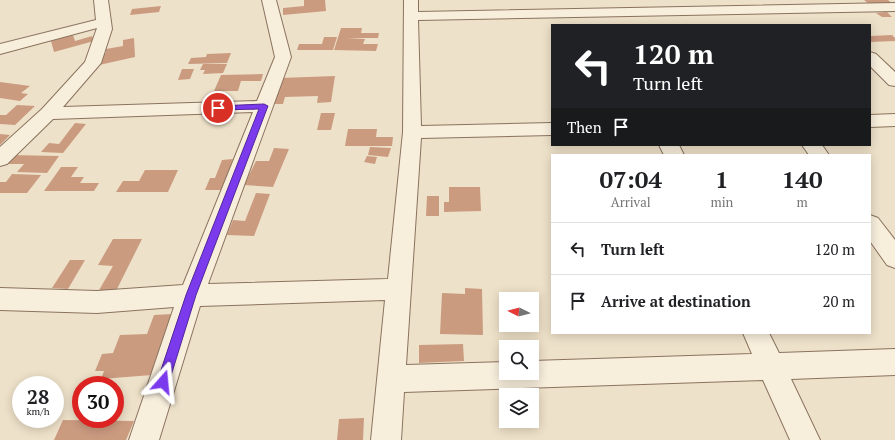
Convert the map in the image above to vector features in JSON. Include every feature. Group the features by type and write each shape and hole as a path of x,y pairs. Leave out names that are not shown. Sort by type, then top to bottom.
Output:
{"street":[{"path":"0,160 19,139 48,113 94,63 105,29 101,0"},
{"path":"144,440 191,295 283,57 268,0"},
{"path":"816,4 833,21"},
{"path":"386,440 412,132 411,8 608,12 709,5 816,4 895,7"},
{"path":"709,5 722,24"},
{"path":"0,49 104,22"},
{"path":"871,57 895,81"},
{"path":"48,113 264,106"},
{"path":"871,121 895,120"},
{"path":"412,132 551,129"},
{"path":"871,225 895,258"},
{"path":"0,299 97,302 191,295 398,289"},
{"path":"756,334 805,440"},
{"path":"391,379 895,362"}],"building":[{"path":"304,0 325,0 326,11 283,15 283,8 304,6"},
{"path":"864,0 888,0 894,5 870,5"},
{"path":"161,6 159,12 130,15 132,9"},
{"path":"887,12 892,17 882,17 876,13"},
{"path":"341,28 362,28 361,33 379,33 378,38 347,38 365,39 363,44 378,44 376,51 334,50"},
{"path":"73,35 75,41 92,36 94,41 54,52 51,41"},
{"path":"892,35 895,38 895,41 871,42 871,36"},
{"path":"324,37 337,37 333,50 297,50 299,44 322,44"},
{"path":"134,38 135,57 99,65 99,54 106,53 106,49 123,46 123,40"},
{"path":"231,53 227,63 188,64 191,58 206,57 207,54"},
{"path":"203,64 227,64 223,73 203,74 205,70 200,70"},
{"path":"182,69 194,69 190,79 178,80"},
{"path":"263,74 261,81 241,81 238,91 214,91 221,75"},
{"path":"335,76 331,102 317,103 318,96 285,97 283,104 273,104 280,78"},
{"path":"0,82 30,86 21,93 28,94 20,101 0,98"},
{"path":"17,105 35,106 15,125 0,124 0,115 6,115"},
{"path":"321,113 335,113 331,130 317,130"},
{"path":"75,123 86,124 63,153 41,152 49,143 59,144"},
{"path":"348,129 377,129 376,137 393,137 392,146 345,146"},
{"path":"0,134 10,135 0,145"},
{"path":"370,147 391,148 388,157 368,155"},
{"path":"274,148 289,149 273,187 244,185 256,161 269,161"},
{"path":"10,155 59,156 47,173 17,172 24,164 3,164"},
{"path":"367,156 377,157 375,164 364,162"},
{"path":"233,159 222,190 205,190 210,178 215,178 222,160"},
{"path":"61,167 78,167 71,177 84,177 80,183 99,183 94,191 44,191"},
{"path":"145,170 178,170 168,192 116,192 123,181 139,181"},
{"path":"12,174 41,175 27,193 0,193 0,182 6,182"},
{"path":"449,187 480,187 481,211 444,212 444,202 449,202"},
{"path":"256,193 270,194 254,236 227,235 233,220 245,221"},
{"path":"427,196 439,196 439,216 426,216"},
{"path":"113,239 142,239 115,293 98,292 113,266 98,265"},
{"path":"70,260 85,260 68,289 52,288"},
{"path":"465,288 482,289 483,335 440,334 442,293 465,294"},
{"path":"172,314 152,375 124,377 102,376 104,371 95,371 102,354 113,353 120,335 147,334 154,315"},
{"path":"463,344 464,361 419,363 419,345"},
{"path":"364,418 363,440 337,440 339,419"},
{"path":"64,420 72,420 72,428 124,428 124,421 134,421 126,440 54,440 59,428 64,428"}],"route":[{"path":"163,382 191,295 264,106 218,108"}]}
